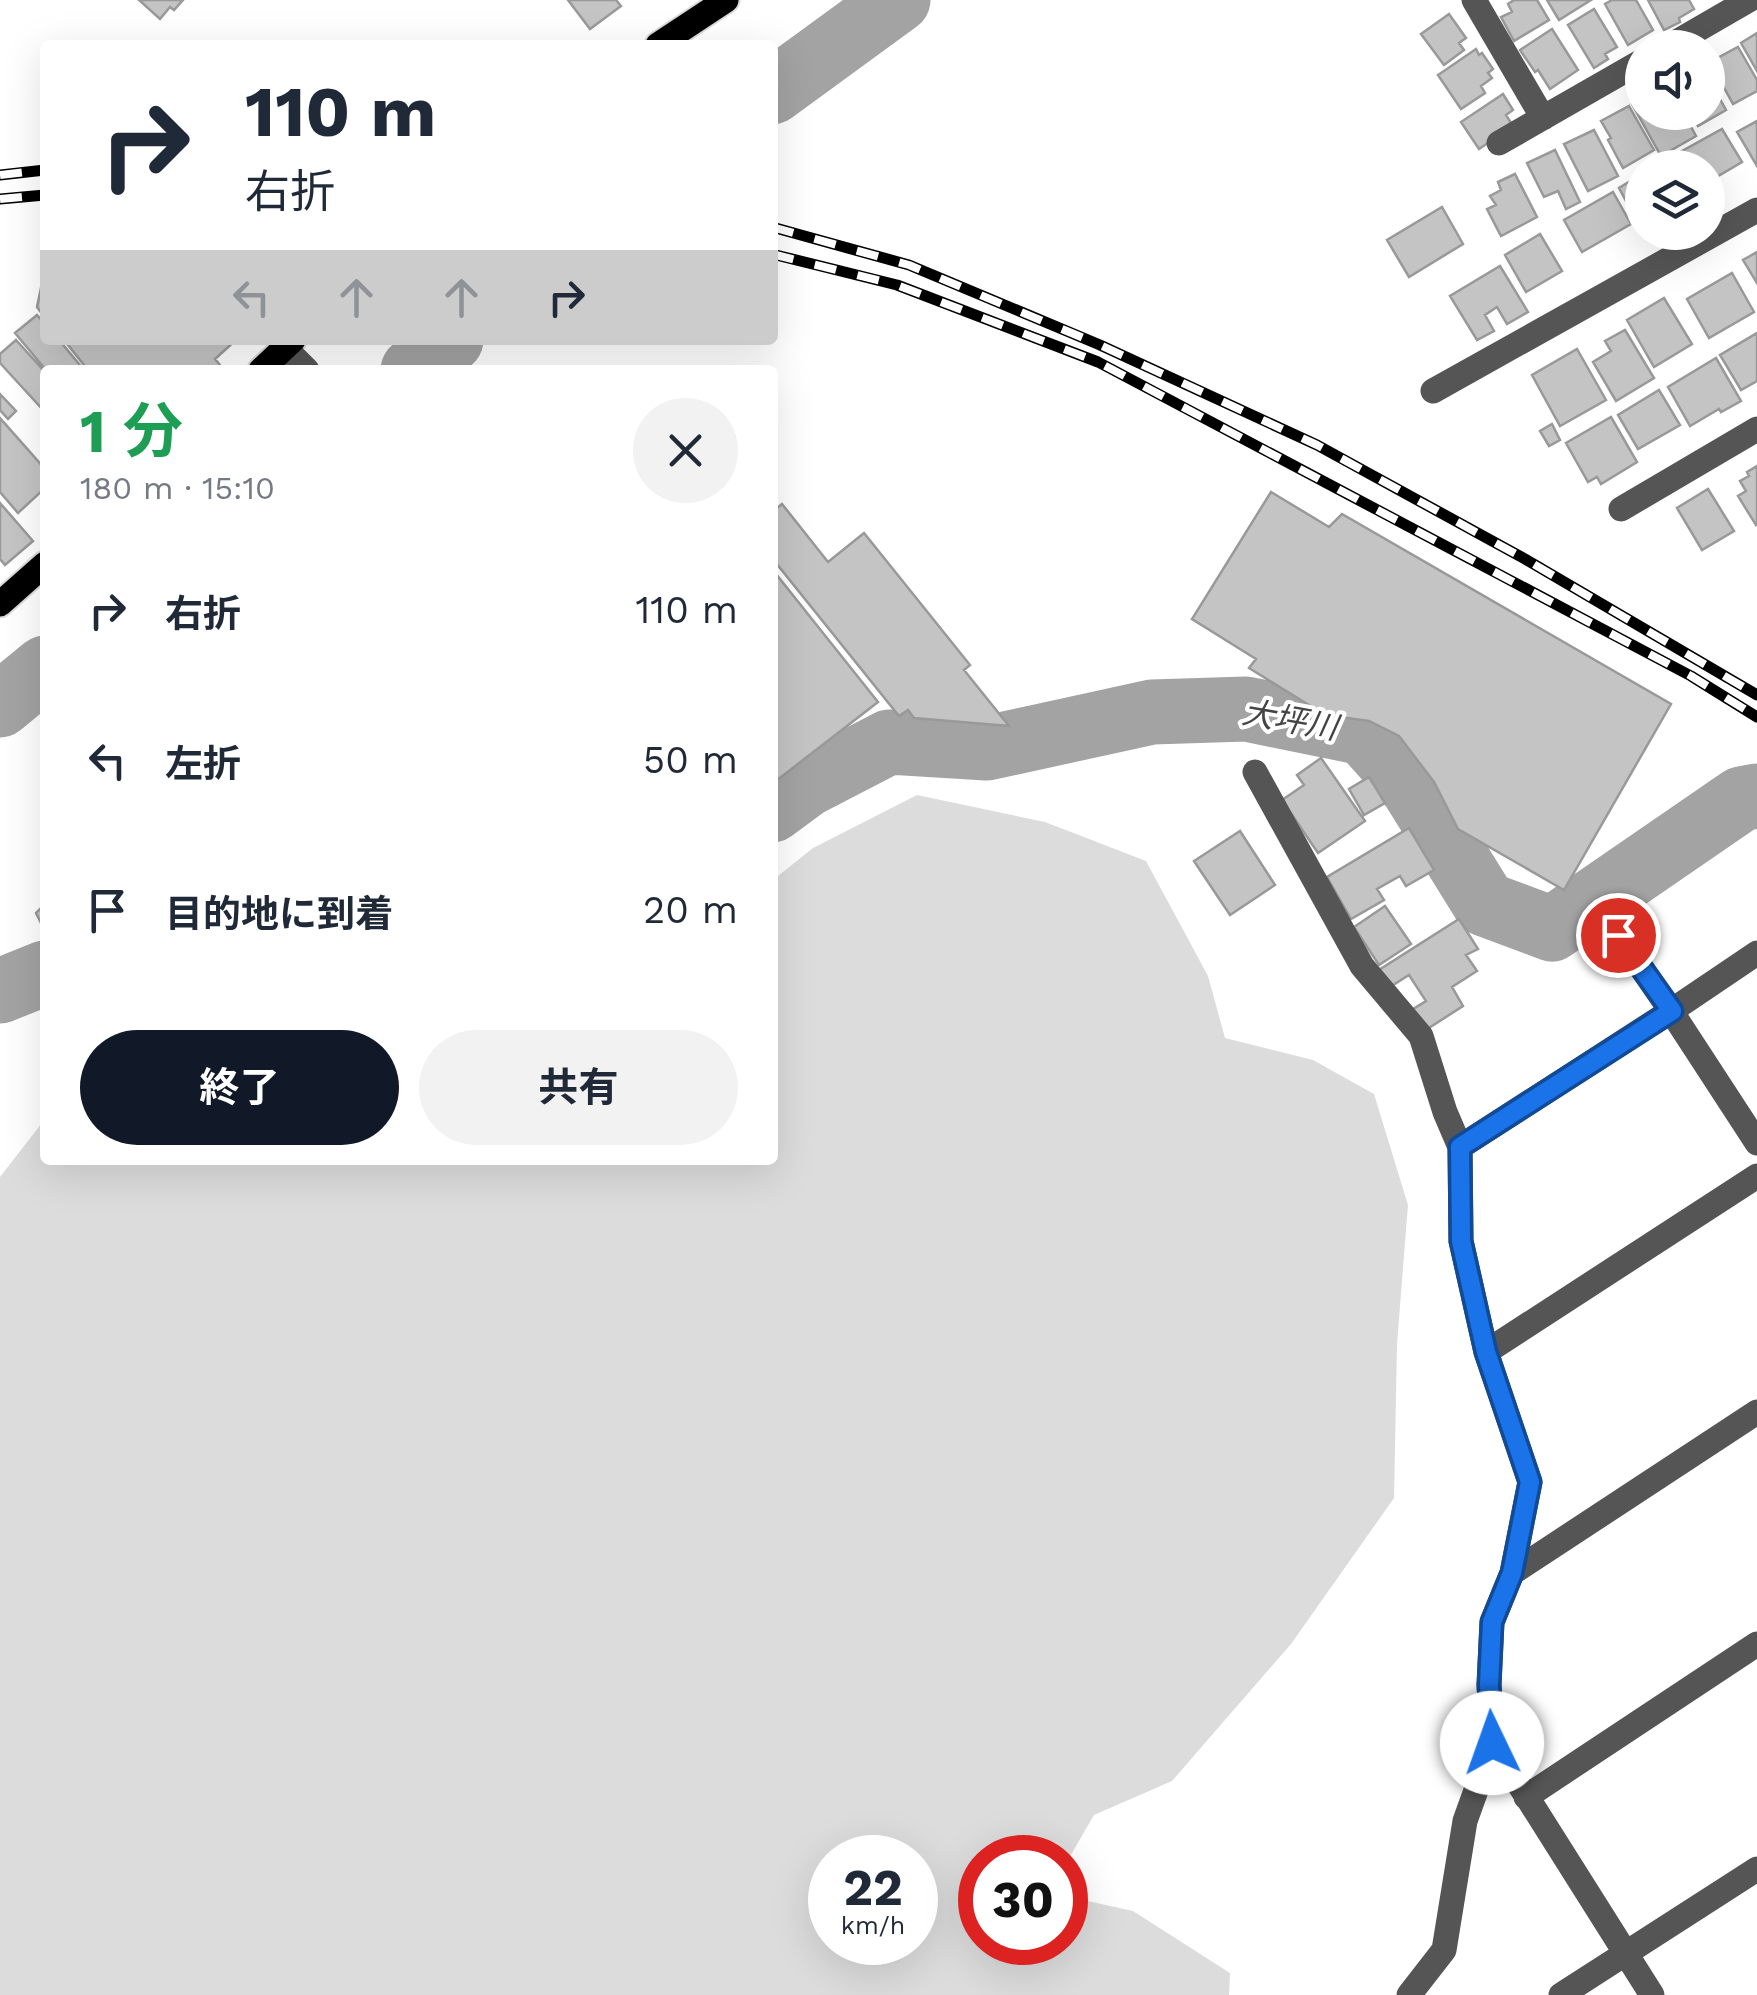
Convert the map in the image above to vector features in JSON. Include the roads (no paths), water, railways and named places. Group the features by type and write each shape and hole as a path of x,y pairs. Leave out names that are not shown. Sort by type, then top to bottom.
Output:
{"main road":[{"path":"666,40 726,0"},
{"path":"0,604 40,568"}],"street":[{"path":"1474,0 1544,118"},
{"path":"1697,30 1748,0"},
{"path":"1499,143 1625,71"},
{"path":"1432,391 1757,210"},
{"path":"1621,509 1757,429"},
{"path":"1255,772 1362,966 1421,1036 1460,1147 1461,1241 1486,1352 1530,1482 1512,1573 1492,1622 1492,1743 1465,1821 1444,1950 1410,1995"},
{"path":"1618,935 1757,1143"},
{"path":"1460,1147 1757,953"},
{"path":"1486,1352 1757,1176"},
{"path":"1512,1573 1757,1412"},
{"path":"1526,1797 1757,1644"},
{"path":"1492,1743 1652,1995"},
{"path":"1561,1995 1757,1869"}],"waterway":[{"path":"778,88 898,0"},
{"path":"419,365 445,345"},
{"path":"0,705 40,672"},
{"name":"大坪川","path":"778,806 806,785 889,742 987,748 1152,712 1246,709 1364,733 1413,788 1485,904 1552,929 1741,799 1757,796"},
{"name":"大坪川","path":"0,991 40,975"}],"railway":[{"path":"0,175 40,171"},
{"path":"0,199 40,195"},
{"path":"778,229 909,265 1100,345 1317,445 1525,559 1757,695"},
{"path":"778,255 897,285 1098,362 1691,676 1757,717"}]}
